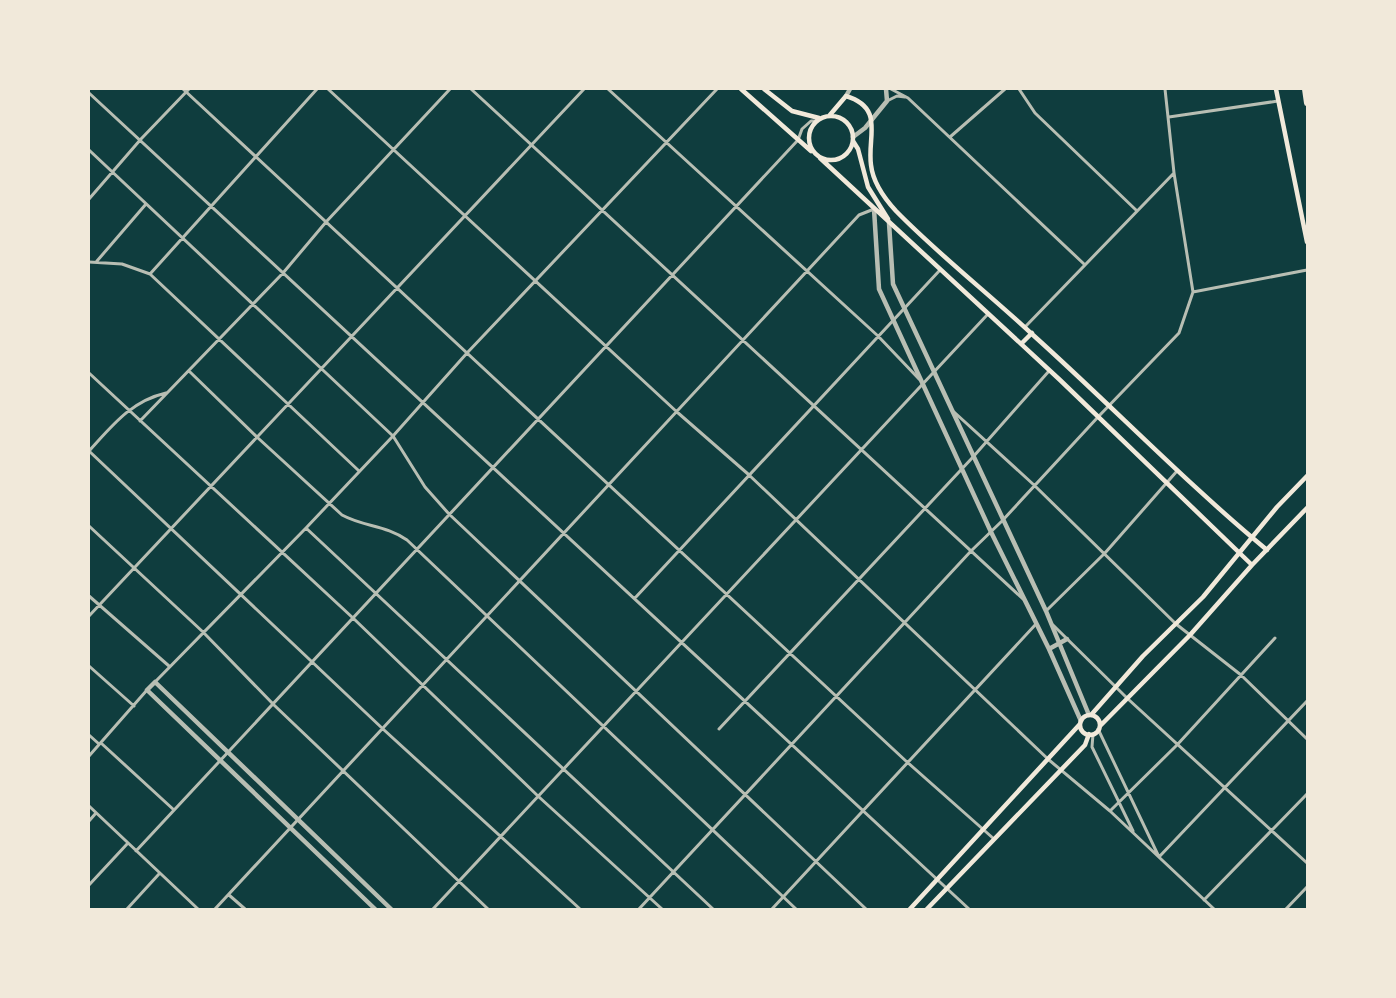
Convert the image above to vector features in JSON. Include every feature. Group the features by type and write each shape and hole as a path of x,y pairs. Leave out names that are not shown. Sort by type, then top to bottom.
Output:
{"highway":[{"path":"1304,89 1307,103"}],"main road":[{"path":"741,89 820,158 1022,344 1252,565"},
{"path":"764,89 792,111 818,120 829,116 846,96 861,103 872,119 869,149 871,167 885,199 1024,328 1032,333 1177,470 1267,550"},
{"path":"1276,89 1307,242"},
{"path":"829,116 845,121 858,149 868,187 883,208 889,223"},
{"path":"813,152 808,136 818,120"},
{"path":"820,158 828,161 841,158 848,153 853,139"},
{"path":"1022,344 1032,333"},
{"path":"910,909 1049,760 1081,722 1090,715 1203,597 1251,537 1307,476"},
{"path":"927,909 1085,745 1091,734 1190,635 1252,565 1307,508"},
{"path":"1090,715 1098,720 1099,727"},
{"path":"1081,722 1082,731 1091,734"}],"street":[{"path":"183,89 188,90 538,420 727,593 907,762 994,840"},
{"path":"150,274 318,89"},
{"path":"328,89 677,412 748,474 1049,760 1110,811 1214,909"},
{"path":"140,421 283,273 326,222 450,89"},
{"path":"471,89 1024,601"},
{"path":"89,616 584,89"},
{"path":"608,89 878,336 922,383"},
{"path":"89,756 169,666 306,528 358,470 393,436 467,353 717,89"},
{"path":"846,96 850,89"},
{"path":"886,89 887,101"},
{"path":"891,89 908,98 1084,264"},
{"path":"950,138 1004,89"},
{"path":"1019,89 1036,113 1136,210"},
{"path":"639,909 971,551 1002,521 1178,333 1192,292 1174,173 1165,89"},
{"path":"89,199 141,139 188,90"},
{"path":"89,93 141,139 351,338 635,598 969,909"},
{"path":"853,139 887,101 897,96 908,98"},
{"path":"1169,117 1278,101"},
{"path":"136,851 274,705 449,514 798,140 806,125 810,121 818,120"},
{"path":"89,150 113,171 182,240 393,436 425,487 449,514 745,794 815,863 866,909"},
{"path":"1024,328 1136,210 1174,173"},
{"path":"97,262 146,204"},
{"path":"215,909 424,687 446,660 562,533 609,485 859,215 874,209 879,289 991,532 1049,649 1081,722"},
{"path":"889,223 894,284 1002,521 1046,611 1090,715"},
{"path":"89,262 122,264 150,274 358,470"},
{"path":"635,598 748,474 940,270"},
{"path":"1192,292 1307,270"},
{"path":"433,909 564,771 727,593 988,314"},
{"path":"719,729 973,457 1050,371"},
{"path":"189,372 328,503 350,520 388,528 417,549 796,909"},
{"path":"89,373 210,488 353,618 539,797 662,909"},
{"path":"166,393 155,395 127,410 89,451 383,729 580,909"},
{"path":"951,410 1034,485 1176,624 1240,675 1307,739"},
{"path":"1046,611 1105,553 1177,470"},
{"path":"89,526 203,632 274,705 345,770 488,909"},
{"path":"306,528 713,909"},
{"path":"89,596 169,666"},
{"path":"1051,622 1128,699 1307,863"},
{"path":"772,909 1036,624"},
{"path":"1110,811 1177,745 1275,638"},
{"path":"1049,649 1067,639"},
{"path":"89,666 134,706"},
{"path":"155,682 391,909"},
{"path":"147,690 375,909"},
{"path":"1159,857 1307,701"},
{"path":"1099,727 1159,857"},
{"path":"1091,734 1092,747 1134,834"},
{"path":"89,735 174,810"},
{"path":"1204,900 1307,794"},
{"path":"89,806 198,909"},
{"path":"89,821 96,813"},
{"path":"89,885 128,843"},
{"path":"127,909 159,874"},
{"path":"1286,909 1307,887"},
{"path":"229,895 245,909"}]}
